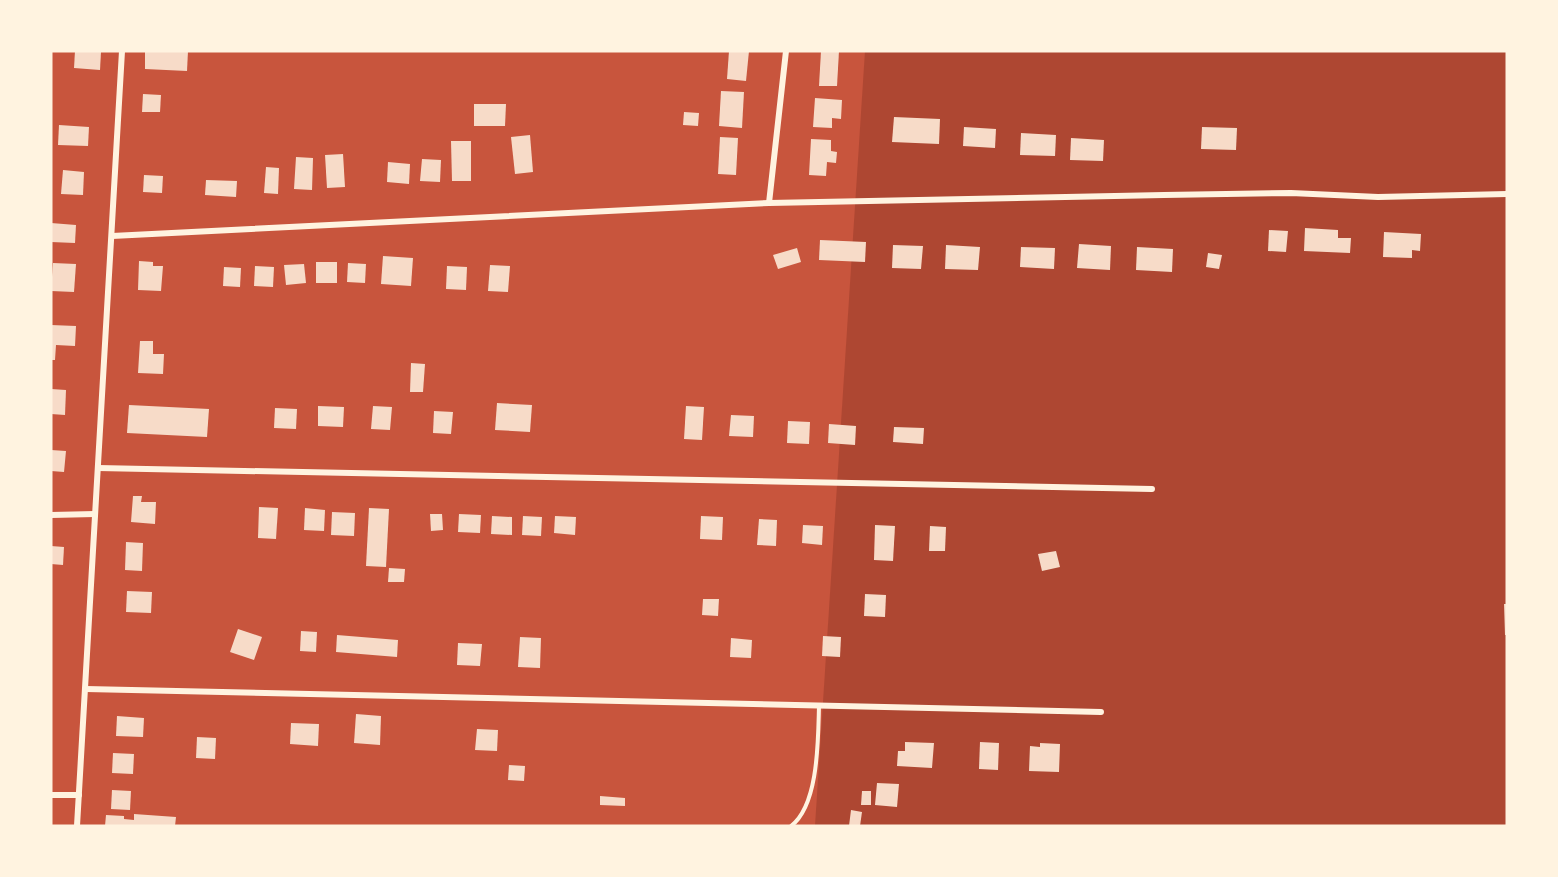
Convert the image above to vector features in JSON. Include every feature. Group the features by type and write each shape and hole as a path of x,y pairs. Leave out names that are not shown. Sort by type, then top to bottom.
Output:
{"street":[{"path":"77,826 122,51"},
{"path":"768,203 786,51"},
{"path":"112,236 768,203 1164,195 1291,194 1378,197 1507,194"},
{"path":"98,468 1152,489"},
{"path":"51,515 95,514"},
{"path":"86,689 1101,712"},
{"path":"51,795 79,795"}],"lane":[{"path":"791,826 796,823 807,803 816,767 819,705"}],"shaded area":[{"path":"865,51 1507,51 1507,826 815,826"}],"building":[{"path":"75,51 101,52 100,70 74,68"},
{"path":"145,51 188,51 187,71 145,69"},
{"path":"729,51 749,51 746,81 727,79"},
{"path":"821,51 839,51 837,86 819,86"},
{"path":"721,91 744,92 742,128 719,126"},
{"path":"143,94 161,95 160,112 142,112"},
{"path":"815,98 842,100 841,119 832,118 832,128 813,127"},
{"path":"474,104 506,104 505,126 474,126"},
{"path":"684,112 699,113 698,126 683,125"},
{"path":"894,117 940,119 939,144 892,142"},
{"path":"59,125 89,127 88,146 58,145"},
{"path":"964,127 996,129 995,148 963,146"},
{"path":"1202,127 1237,128 1236,150 1201,149"},
{"path":"1021,133 1056,135 1055,156 1020,155"},
{"path":"530,135 533,172 515,174 511,137"},
{"path":"720,137 738,138 736,175 718,174"},
{"path":"1071,138 1104,140 1103,161 1070,160"},
{"path":"811,139 831,140 831,151 837,152 836,163 827,162 826,176 809,175"},
{"path":"451,141 471,141 471,181 452,181"},
{"path":"343,154 345,187 327,188 325,155"},
{"path":"296,157 313,158 312,190 294,189"},
{"path":"422,159 441,160 440,182 420,181"},
{"path":"388,162 410,164 409,184 387,182"},
{"path":"266,167 279,168 278,194 264,193"},
{"path":"63,170 84,172 83,195 61,194"},
{"path":"144,175 163,176 162,193 143,192"},
{"path":"206,180 237,181 236,197 205,195"},
{"path":"51,223 76,225 75,243 51,242"},
{"path":"1305,228 1338,230 1338,238 1351,238 1350,253 1304,251"},
{"path":"1269,230 1288,231 1286,252 1268,251"},
{"path":"1384,232 1421,234 1420,251 1412,250 1412,258 1383,257"},
{"path":"820,240 866,242 865,262 819,260"},
{"path":"1079,244 1111,246 1110,270 1077,268"},
{"path":"893,245 923,246 921,269 892,268"},
{"path":"946,245 980,247 978,270 945,269"},
{"path":"1021,247 1055,248 1054,269 1020,267"},
{"path":"1137,247 1173,249 1172,272 1136,270"},
{"path":"797,248 801,262 778,269 773,255"},
{"path":"1208,253 1222,255 1219,269 1206,267"},
{"path":"383,256 413,258 411,286 381,284"},
{"path":"139,261 153,262 153,266 163,266 161,291 138,290"},
{"path":"316,262 337,262 337,283 316,283"},
{"path":"53,263 76,264 74,292 51,291"},
{"path":"348,263 366,264 365,283 347,282"},
{"path":"304,264 306,283 286,285 284,265"},
{"path":"490,265 510,266 508,292 488,291"},
{"path":"255,266 274,267 273,287 254,286"},
{"path":"447,266 467,267 466,290 446,289"},
{"path":"224,267 241,268 240,287 223,286"},
{"path":"51,325 76,326 75,346 56,345 55,360 51,360"},
{"path":"140,341 153,341 153,354 164,354 163,374 138,373"},
{"path":"411,363 425,364 423,392 410,392"},
{"path":"51,389 66,390 65,415 51,414"},
{"path":"497,403 532,405 530,432 495,430"},
{"path":"129,405 209,409 207,437 127,433"},
{"path":"318,406 344,407 343,427 318,426"},
{"path":"373,406 392,407 390,430 371,429"},
{"path":"686,406 704,407 702,440 684,439"},
{"path":"275,408 297,409 296,429 274,428"},
{"path":"434,411 453,412 451,434 433,433"},
{"path":"731,415 754,416 753,437 729,436"},
{"path":"788,421 810,422 809,444 787,443"},
{"path":"829,424 856,426 855,445 828,443"},
{"path":"894,427 924,428 923,444 893,442"},
{"path":"51,450 66,451 64,472 51,471"},
{"path":"133,496 142,496 141,502 156,502 155,524 131,522"},
{"path":"259,507 278,508 276,539 258,538"},
{"path":"305,508 325,510 324,531 304,530"},
{"path":"369,508 389,509 386,567 366,566"},
{"path":"332,512 355,513 354,536 331,535"},
{"path":"430,514 442,514 443,530 431,531"},
{"path":"459,514 481,515 480,533 458,532"},
{"path":"492,516 512,517 512,535 491,534"},
{"path":"523,516 542,517 541,536 522,535"},
{"path":"555,516 576,517 575,535 554,533"},
{"path":"701,516 723,517 722,540 700,539"},
{"path":"759,519 777,520 776,546 757,545"},
{"path":"803,525 823,526 822,545 802,543"},
{"path":"875,525 895,526 893,561 874,560"},
{"path":"930,526 946,527 945,551 929,551"},
{"path":"126,542 143,543 142,571 125,570"},
{"path":"51,546 64,547 63,565 51,564"},
{"path":"1056,551 1060,567 1042,571 1038,554"},
{"path":"389,568 405,569 404,582 388,582"},
{"path":"127,591 152,592 151,613 126,612"},
{"path":"865,594 886,595 885,617 864,616"},
{"path":"703,599 719,599 718,616 702,615"},
{"path":"1504,604 1507,604 1507,635 1505,635"},
{"path":"238,629 262,637 254,660 230,652"},
{"path":"301,631 317,632 316,652 300,651"},
{"path":"337,635 398,640 397,657 336,652"},
{"path":"823,636 841,637 840,657 822,656"},
{"path":"520,637 541,638 540,668 518,667"},
{"path":"731,638 752,640 751,658 730,657"},
{"path":"458,643 482,644 480,666 457,665"},
{"path":"356,714 381,716 380,745 354,743"},
{"path":"117,716 144,718 143,737 116,736"},
{"path":"291,723 319,724 318,746 290,744"},
{"path":"477,729 498,730 497,751 475,750"},
{"path":"197,737 216,738 215,759 196,758"},
{"path":"905,742 934,743 932,768 897,766 898,751 905,751"},
{"path":"980,742 999,743 998,770 979,769"},
{"path":"1040,743 1060,744 1059,772 1029,771 1030,746 1040,747"},
{"path":"113,753 134,754 133,774 112,773"},
{"path":"509,765 525,766 524,781 508,780"},
{"path":"877,783 899,784 897,807 875,805"},
{"path":"112,790 131,791 130,810 111,809"},
{"path":"862,791 871,791 871,805 861,805"},
{"path":"600,796 625,798 625,806 600,805"},
{"path":"851,810 862,812 860,826 849,826"},
{"path":"134,814 176,817 175,826 105,826 106,815 124,816 124,819 134,820"}]}
